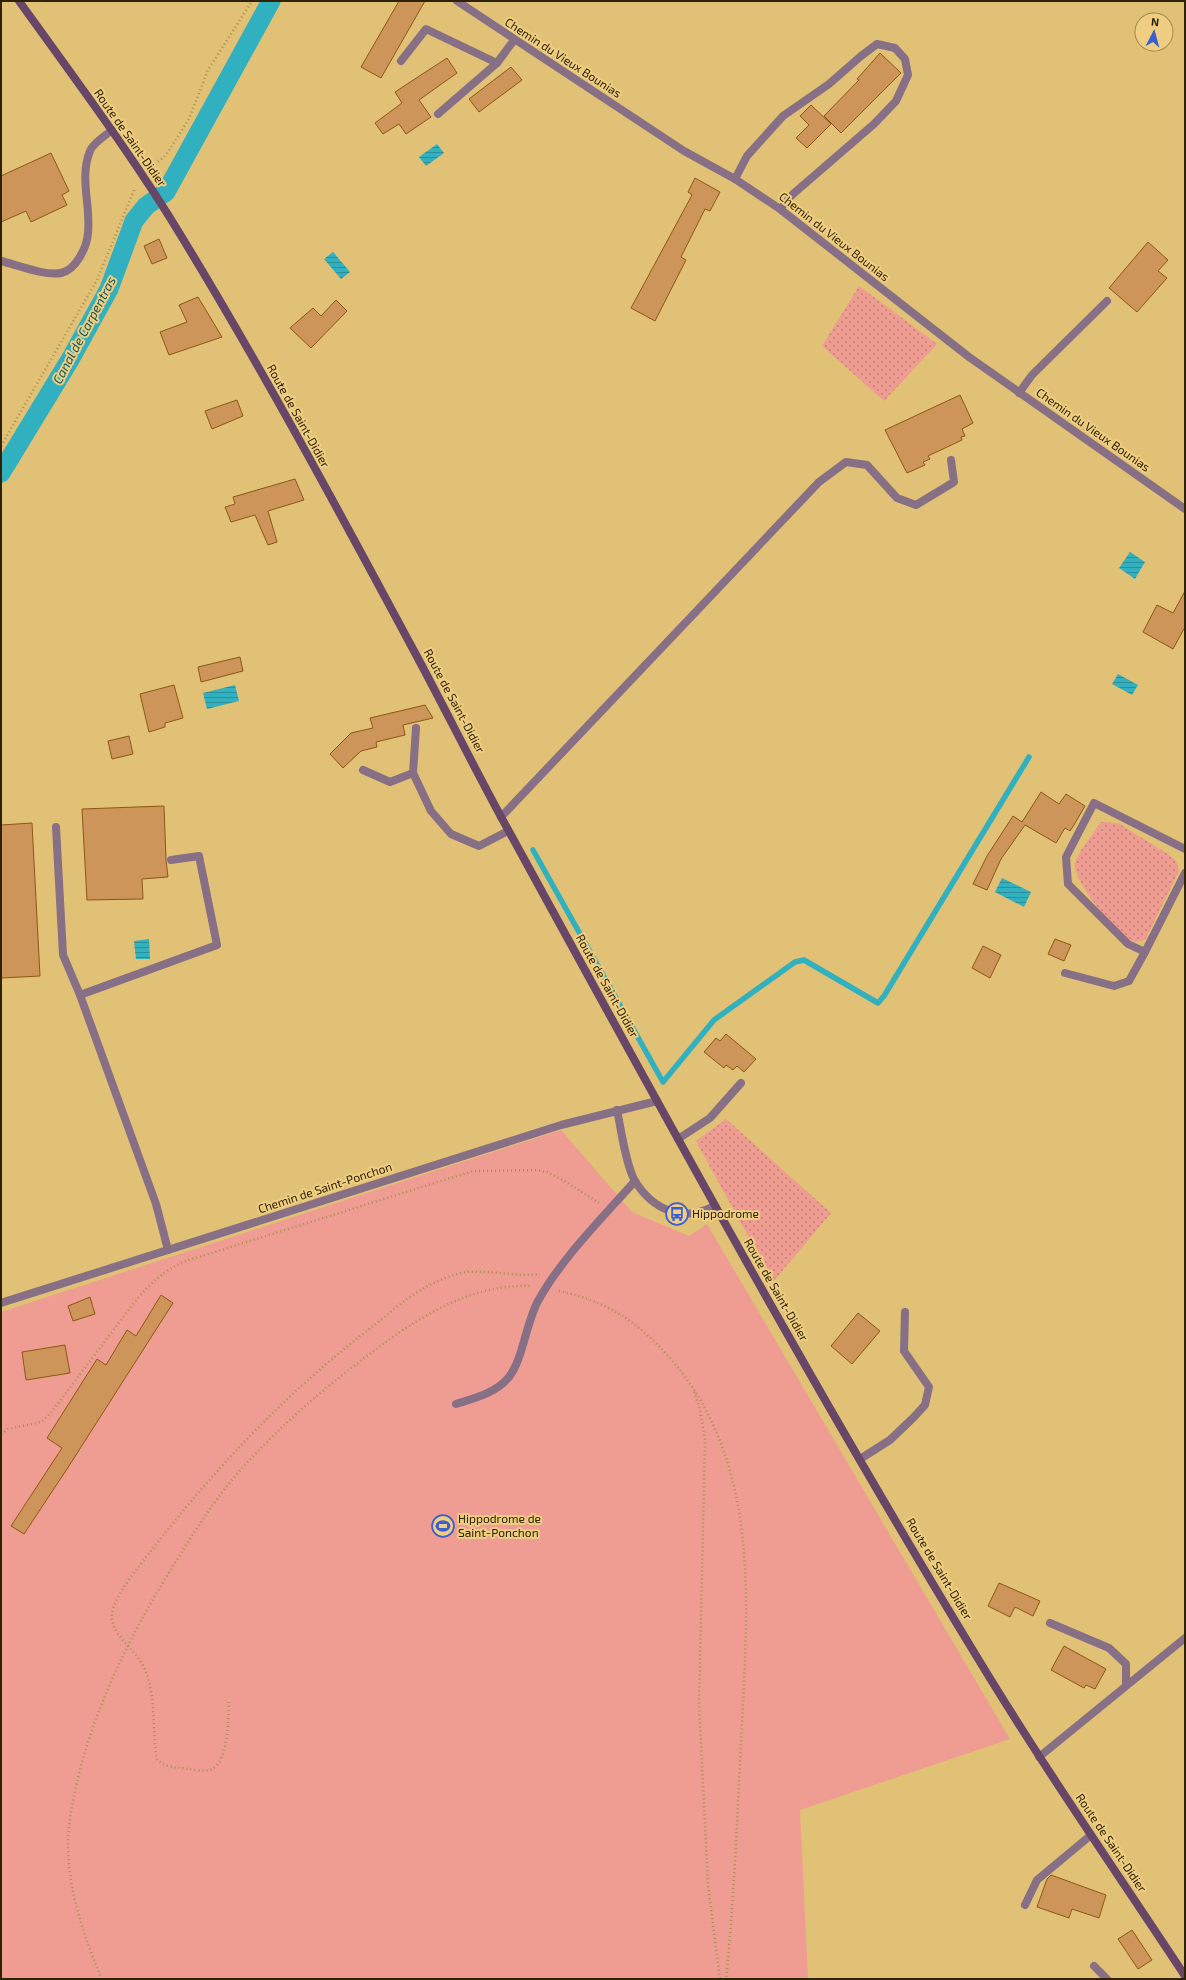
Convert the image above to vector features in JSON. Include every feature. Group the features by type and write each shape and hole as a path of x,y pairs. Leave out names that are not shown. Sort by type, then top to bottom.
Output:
{"main road":[{"name":"Route de Saint-Didier","path":"20,1 145,178 188,247 327,491 415,653 508,831 714,1206 860,1459 975,1654 1039,1757 1185,1976"}],"street":[{"name":"Chemin du Vieux Bounias","path":"457,1 684,151 735,179 780,209 969,357 1185,509"},
{"path":"401,61 426,29 497,63"},
{"path":"438,114 497,63 514,40"},
{"path":"735,179 747,156 783,116 829,84 877,44 896,48 905,58 908,74 896,101 874,124 793,194 780,209"},
{"path":"1,261 43,272 61,273 74,266 84,249 88,234 84,170 90,149 112,130"},
{"path":"1019,392 1032,375 1107,301"},
{"path":"501,817 819,482 846,462 867,465 897,498 916,505 954,482 951,460"},
{"path":"416,728 413,773 431,811 451,834 479,846 508,831"},
{"path":"362,770 390,782 413,773"},
{"path":"1145,952 1128,944 1068,884 1066,857 1094,803 1185,850"},
{"path":"56,828 63,955 80,996 156,1204 168,1250"},
{"path":"80,996 217,945 199,856 171,860"},
{"path":"1066,973 1114,986 1128,981 1145,952 1185,873"},
{"path":"678,1139 710,1118 741,1083"},
{"name":"Chemin de Saint-Ponchon","path":"1,1303 561,1125 657,1100"},
{"path":"617,1110 635,1181 649,1199 662,1209 677,1214 693,1214 714,1206"},
{"path":"456,1404 494,1390 508,1378 517,1362 530,1320 546,1288 610,1209 635,1181"},
{"path":"860,1459 890,1440 925,1405 929,1387 904,1351 905,1312"},
{"path":"1050,1624 1108,1648 1126,1664 1126,1685"},
{"path":"1039,1757 1064,1739 1126,1685 1185,1638"},
{"path":"1026,1905 1037,1880 1091,1835"},
{"path":"1094,1966 1107,1979"}],"path":[{"path":"1,446 97,280 131,196 145,178 166,156 189,119 208,70 252,1"},
{"path":"1,1434 8,1429 41,1422 50,1414 136,1299 152,1282 167,1270 183,1262 473,1171 536,1170 547,1172 563,1180 610,1209"},
{"path":"230,1702 224,1755 212,1769 204,1770 162,1765 157,1759 155,1748 149,1681 141,1662 114,1628 112,1619 112,1611 130,1578 171,1525 212,1477 284,1401 330,1360 409,1298 446,1278 466,1272 534,1275 548,1273 561,1268"},
{"path":"102,1979 88,1946 77,1905 69,1863 68,1844 74,1798 101,1705 128,1646 157,1591 218,1497 253,1456 340,1377 391,1338 444,1306 496,1290 522,1286 546,1288 599,1302 635,1323 664,1351 692,1386 712,1419 729,1464 745,1547 746,1603 744,1691 731,1933 726,1979"},
{"path":"692,1386 700,1409 705,1440 699,1703 708,1885 720,1979"}],"shaded area":[{"path":"859,286 937,344 884,401 822,346"},
{"path":"1101,822 1118,823 1171,856 1177,863 1179,871 1145,940 1138,942 1123,936 1097,907 1077,874 1075,867 1078,857 1085,844"},
{"path":"726,1119 831,1213 773,1282 696,1141"},
{"name":"Hippodrome de Saint-Ponchon","path":"561,1130 632,1212 689,1236 707,1224 1010,1739 800,1810 808,1979 1,1979 1,1312"}],"water":[{"path":"437,144 444,153 426,166 419,157"},
{"path":"333,252 350,272 341,279 324,259"},
{"path":"1130,552 1145,562 1135,579 1119,568"},
{"path":"1118,674 1138,685 1132,695 1112,684"},
{"path":"235,685 239,701 207,709 203,693"},
{"path":"1002,878 1031,892 1024,907 995,892"},
{"path":"149,939 150,959 136,959 134,941"}],"building":[{"path":"399,1 425,1 381,78 361,67"},
{"path":"880,53 901,73 841,133 824,116 859,80 857,79"},
{"path":"447,58 457,73 419,100 431,117 406,134 399,124 383,134 375,123 402,103 395,92"},
{"path":"511,67 522,80 479,112 469,99"},
{"path":"811,105 831,124 807,148 796,138 809,125 800,116"},
{"path":"51,153 69,191 62,195 67,205 31,222 26,211 1,222 1,176"},
{"path":"695,178 720,192 710,211 705,209 681,257 686,260 655,321 631,308 692,195 688,192"},
{"path":"159,239 167,258 152,264 144,246"},
{"path":"1148,242 1168,260 1158,271 1167,278 1137,312 1109,288"},
{"path":"198,297 222,337 169,355 160,332 187,322 179,305"},
{"path":"336,300 347,311 311,348 290,328 313,308 321,316"},
{"path":"960,395 973,423 962,429 965,436 961,437 962,440 928,456 930,459 923,462 925,465 907,473 885,430"},
{"path":"237,400 243,416 212,429 205,411"},
{"path":"295,479 304,500 268,511 277,542 268,545 255,515 231,522 225,507 235,504 233,497"},
{"path":"1185,591 1185,627 1173,649 1143,632 1157,605 1173,613"},
{"path":"240,657 243,671 201,682 198,667"},
{"path":"174,685 183,718 165,723 165,727 149,732 140,694"},
{"path":"425,705 433,718 403,725 405,735 376,742 377,747 361,751 343,768 330,754 351,733 373,728 370,718"},
{"path":"129,736 133,754 112,759 108,741"},
{"path":"1041,792 1059,804 1066,794 1085,806 1070,831 1065,828 1056,843 1025,825 1001,859 987,890 973,884 987,856 1013,816 1022,822"},
{"path":"164,806 168,877 142,879 143,899 87,900 82,809"},
{"path":"32,823 40,976 1,978 1,825"},
{"path":"1055,939 1071,945 1064,961 1048,954"},
{"path":"983,946 1001,955 990,978 972,968"},
{"path":"726,1034 756,1059 744,1072 737,1066 733,1070 726,1065 724,1068 704,1052 716,1038 720,1041"},
{"path":"161,1295 173,1303 24,1534 11,1526 62,1448 47,1438 97,1359 106,1365 127,1330 136,1336"},
{"path":"90,1297 95,1314 73,1321 68,1306"},
{"path":"858,1313 880,1331 852,1364 831,1346"},
{"path":"65,1345 70,1373 26,1380 22,1352"},
{"path":"999,1583 1040,1601 1033,1616 1015,1607 1010,1617 988,1606"},
{"path":"1064,1646 1106,1669 1095,1689 1086,1685 1084,1688 1051,1670"},
{"path":"1051,1875 1106,1895 1099,1918 1072,1909 1069,1918 1037,1907 1047,1879"},
{"path":"1132,1930 1152,1960 1138,1969 1118,1939"}],"waterway":[{"name":"Canal de Carpentras","path":"1,473 71,358 109,289 134,221 146,206 166,192 271,1"},
{"path":"533,850 663,1082 714,1020 795,962 804,960 878,1003 884,996 1029,757"}],"place":[{"name":"Hippodrome","path":"677,1214"},
{"name":"Hippodrome de Saint-Ponchon","path":"443,1526"}]}
